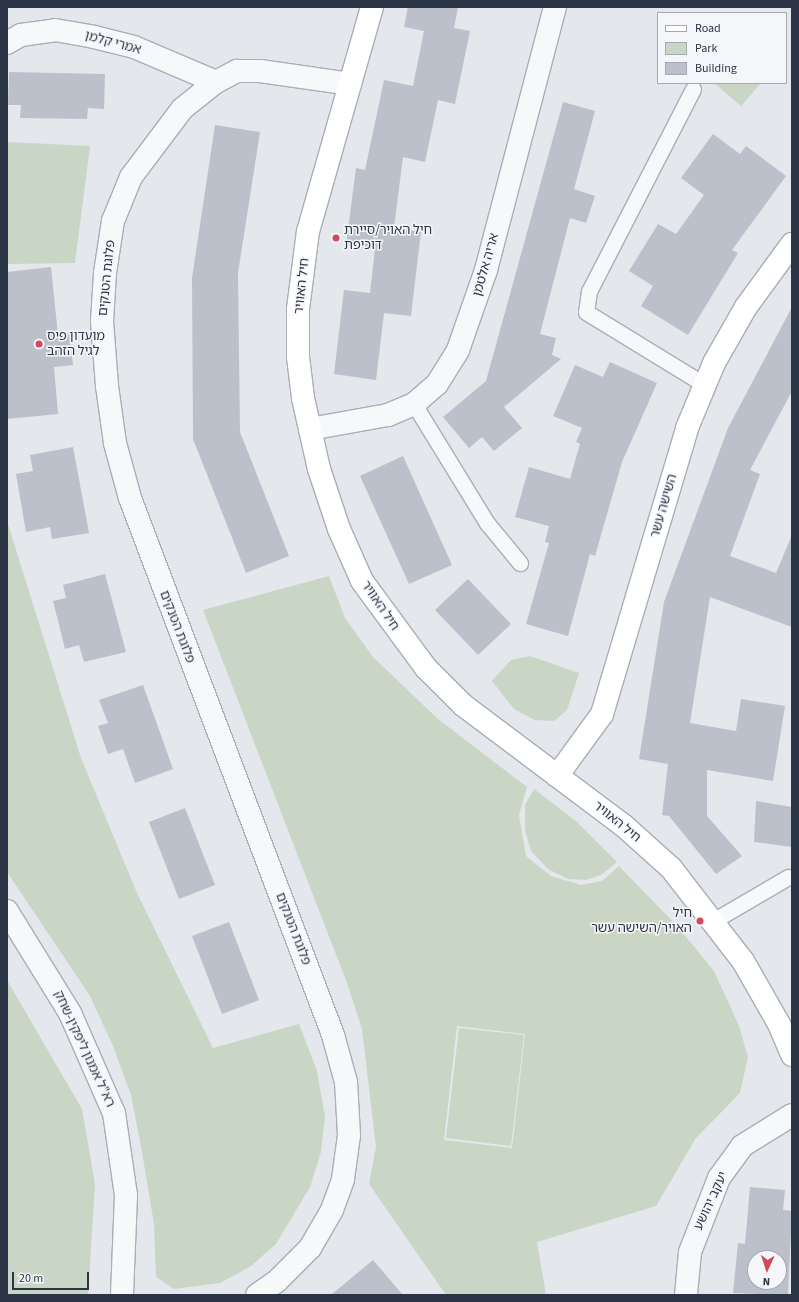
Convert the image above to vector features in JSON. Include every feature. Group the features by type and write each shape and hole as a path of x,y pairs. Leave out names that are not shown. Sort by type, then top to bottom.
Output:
{"street":[{"name":"אריה אלטמן","path":"310,429 388,415 414,404 437,384 458,350 486,270 556,7"},
{"name":"חיל האוויר","path":"371,9 308,231 298,309 298,357 310,429 339,529 362,581 393,627 426,668 463,705 623,825 671,868 743,961 779,1024 792,1055"},
{"name":"אמרי קלמן","path":"7,43 22,35 55,30 94,37 134,47 216,82"},
{"name":"פלוגת הטנקים","path":"257,1295 277,1281 310,1248 332,1210 343,1179 349,1135 346,1082 333,1035 130,498 115,443 102,321 113,221 131,177 182,109 216,82 237,71 260,71 350,84"},
{"name":"השישה עשר","path":"557,776 602,714 687,428 705,385 746,307 792,244"},
{"name":"רא\"ל אמנון ליפקין-שחק","path":"7,911 70,1013 114,1113 126,1195 122,1295"},
{"name":"יעקב יהושע","path":"686,1295 690,1252 719,1178 742,1146 792,1115"}],"lane":[{"path":"692,89 589,290 586,312 705,385"},
{"path":"414,404 487,523 520,563"},
{"path":"713,921 788,877"}],"green space":[{"path":"715,84 760,84 741,106"},
{"path":"7,142 90,146 75,263 7,264"},
{"path":"7,521 81,758 137,893 213,1048 299,1024 317,1071 325,1117 321,1152 310,1187 276,1244 251,1266 220,1283 174,1289 156,1277 154,1224 142,1152 131,1095 113,1046 90,996 7,872"},
{"path":"329,576 345,618 373,657 438,719 527,787 519,815 526,856 551,876 581,885 602,881 619,866 678,927 714,971 739,1026 748,1057 740,1093 696,1138 656,1206 537,1242 546,1295 446,1295 369,1184 376,1147 362,1029 347,983 203,610","holes":["457,1026 525,1034 512,1148 444,1140"]},
{"path":"530,656 579,673 567,710 554,721 535,720 514,709 492,681 511,660"},
{"path":"534,789 577,822 617,862 601,875 586,880 568,879 548,869 531,851 525,830 525,805"},
{"path":"7,980 82,1109 95,1184 88,1295 7,1295"},
{"path":"459,1028 524,1035 511,1146 446,1138"}],"building":[{"path":"408,7 458,7 454,28 470,31 455,104 438,100 425,162 403,157 394,228 421,232 411,316 384,313 376,380 334,374 344,290 370,293 375,249 346,245 356,168 365,170 384,80 413,86 424,31 404,27"},
{"path":"9,72 105,74 104,109 88,108 87,119 20,118 21,105 8,105"},
{"path":"563,102 595,111 574,189 595,196 586,223 570,218 540,334 556,338 552,355 561,359 504,407 522,428 494,451 482,437 469,448 443,417 486,381"},
{"path":"215,125 260,132 238,273 240,432 289,556 246,573 193,439 192,278"},
{"path":"713,134 740,154 746,146 786,176 732,250 738,253 688,335 641,306 653,286 629,271 658,224 676,234 704,195 681,178"},
{"name":"מועדון פיס לגיל הזהב","path":"51,267 58,335 69,333 73,365 54,367 58,414 7,419 7,272"},
{"path":"792,307 792,391 750,470 760,474 730,556 776,573 792,535 792,627 710,597 690,723 736,731 741,699 785,706 773,781 707,770 707,816 742,856 716,874 669,816 662,815 668,764 639,759 664,602 728,428"},
{"path":"610,362 657,383 622,462 595,556 590,554 568,636 526,624 549,543 545,542 549,526 515,517 529,467 570,479 580,444 576,442 582,428 553,416 575,365 603,377"},
{"path":"73,447 89,533 52,539 50,527 26,532 16,474 33,471 30,455"},
{"path":"403,456 452,565 409,584 360,476"},
{"path":"105,574 126,652 84,662 79,645 65,649 53,601 66,598 63,585"},
{"path":"468,579 511,624 478,655 435,610"},
{"path":"143,685 173,769 135,783 123,749 108,754 98,726 108,723 99,700"},
{"path":"756,801 792,807 792,847 754,842"},
{"path":"185,808 215,885 179,899 149,822"},
{"path":"229,922 259,1000 222,1014 192,936"},
{"path":"750,1187 785,1190 783,1210 792,1211 788,1295 733,1293 738,1243 745,1244"},
{"path":"373,1260 403,1295 331,1295"}],"place":[{"name":"חיל האויר/סיירת דוכיפת","path":"336,238"},
{"name":"מועדון פיס לגיל הזהב","path":"39,344"},
{"name":"חיל האויר/השישה עשר","path":"700,921"}]}
